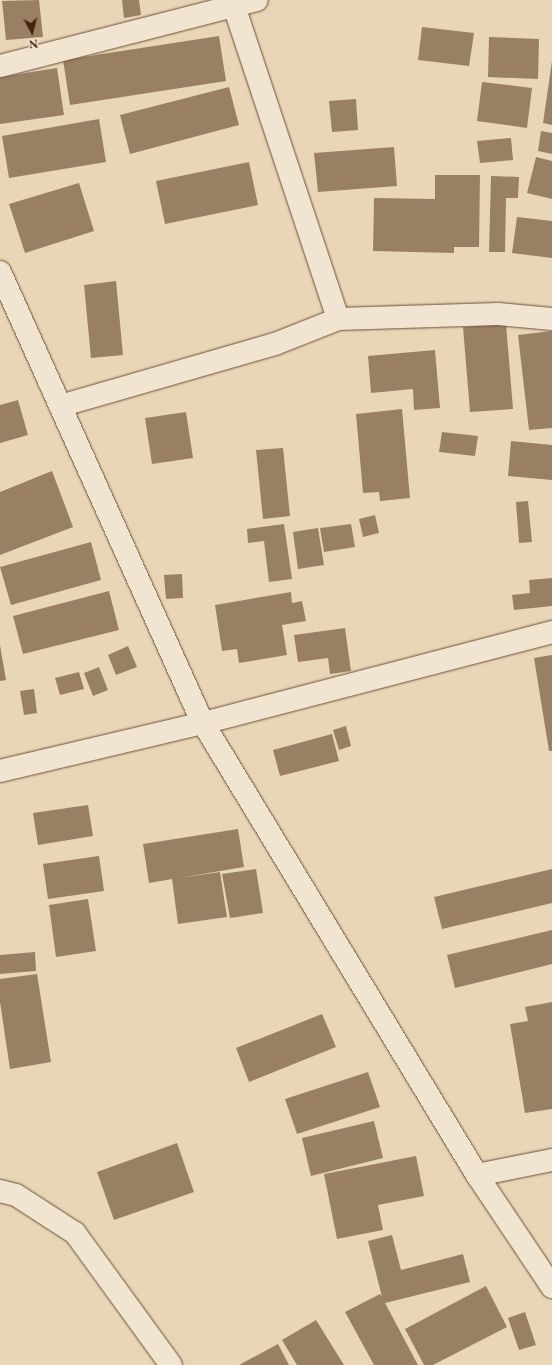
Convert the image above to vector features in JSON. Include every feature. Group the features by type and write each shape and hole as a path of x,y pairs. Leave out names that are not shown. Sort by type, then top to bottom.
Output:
{"street":[{"path":"0,66 232,3 257,0"},
{"path":"232,3 338,319"},
{"path":"0,272 202,723 477,1175 552,1287"},
{"path":"60,406 275,344 338,319 498,314 552,319"},
{"path":"0,771 202,723 552,632"},
{"path":"477,1175 552,1160"},
{"path":"0,1191 16,1195 75,1234 171,1365"}],"building":[{"path":"39,0 43,37 6,40 2,1"},
{"path":"122,0 139,0 141,15 124,18"},
{"path":"422,27 474,33 469,66 418,60"},
{"path":"219,36 226,81 70,105 63,60"},
{"path":"489,37 539,39 538,79 488,77"},
{"path":"552,61 552,125 543,123"},
{"path":"57,68 64,115 0,124 0,77"},
{"path":"482,82 532,88 527,128 477,121"},
{"path":"229,87 239,125 130,154 120,115"},
{"path":"356,99 358,130 332,132 329,101"},
{"path":"99,119 106,162 9,178 2,136"},
{"path":"541,131 552,133 552,154 538,151"},
{"path":"511,138 513,160 480,163 477,141"},
{"path":"394,147 397,186 318,192 314,153"},
{"path":"536,157 552,161 552,199 527,193"},
{"path":"249,162 258,205 165,224 156,181"},
{"path":"435,175 480,175 479,247 454,247 454,253 373,251 374,198 435,199"},
{"path":"491,176 519,177 518,198 506,198 505,252 489,252"},
{"path":"79,183 94,231 25,253 9,204"},
{"path":"517,217 552,221 552,258 512,253"},
{"path":"116,281 123,355 91,358 84,285"},
{"path":"506,324 513,409 470,412 463,327"},
{"path":"552,331 552,428 529,430 518,335"},
{"path":"435,350 440,408 414,410 413,389 371,393 368,356"},
{"path":"18,400 28,435 0,443 0,405"},
{"path":"402,409 410,498 380,501 379,492 363,493 356,414"},
{"path":"186,412 193,458 152,464 145,418"},
{"path":"442,432 478,436 475,456 439,452"},
{"path":"511,441 552,445 552,480 508,476"},
{"path":"283,448 290,516 263,519 256,450"},
{"path":"52,471 73,527 0,555 0,492"},
{"path":"528,501 532,542 519,543 516,502"},
{"path":"375,515 379,533 363,537 359,519"},
{"path":"284,524 292,579 269,582 264,541 248,543 247,529"},
{"path":"351,524 355,547 324,552 320,528"},
{"path":"318,528 324,565 298,569 293,532"},
{"path":"91,542 101,580 11,605 0,567"},
{"path":"182,574 183,598 166,599 164,575"},
{"path":"552,578 552,606 514,610 512,595 530,593 529,580"},
{"path":"109,591 119,630 23,654 13,616"},
{"path":"291,592 292,603 302,601 306,621 282,625 287,655 239,663 237,649 222,651 215,605"},
{"path":"345,628 351,671 330,674 328,658 298,662 294,635"},
{"path":"0,645 6,680 0,681"},
{"path":"128,646 137,667 116,675 108,655"},
{"path":"552,655 552,751 549,751 534,658"},
{"path":"99,667 108,690 93,696 84,673"},
{"path":"79,672 84,689 60,695 55,678"},
{"path":"34,689 37,713 24,715 20,691"},
{"path":"346,726 351,746 339,750 333,730"},
{"path":"332,734 339,761 280,776 273,750"},
{"path":"88,805 93,836 38,845 33,813"},
{"path":"238,829 244,867 179,878 220,872 227,917 178,924 172,879 149,883 143,844"},
{"path":"99,856 104,891 48,899 43,864"},
{"path":"256,869 263,913 230,918 222,874"},
{"path":"552,869 552,903 442,929 434,897"},
{"path":"88,899 96,951 56,957 49,905"},
{"path":"552,930 552,964 455,988 447,955"},
{"path":"35,952 36,971 0,974 0,955"},
{"path":"37,974 51,1062 10,1069 0,1002 0,979"},
{"path":"552,1002 552,1109 525,1113 510,1024 528,1021 525,1007"},
{"path":"322,1014 336,1047 249,1082 236,1048"},
{"path":"368,1072 380,1107 297,1134 285,1099"},
{"path":"374,1121 383,1158 311,1176 302,1138"},
{"path":"177,1143 194,1192 114,1220 97,1172"},
{"path":"416,1156 424,1196 378,1205 383,1230 337,1239 324,1174"},
{"path":"392,1235 401,1270 463,1254 470,1282 385,1303 418,1365 374,1365 345,1312 380,1294 382,1297 368,1241"},
{"path":"486,1286 507,1327 433,1365 424,1365 405,1329"},
{"path":"525,1312 536,1345 519,1350 508,1318"},
{"path":"316,1320 344,1365 297,1365 282,1340"},
{"path":"278,1344 289,1365 239,1365"}]}
